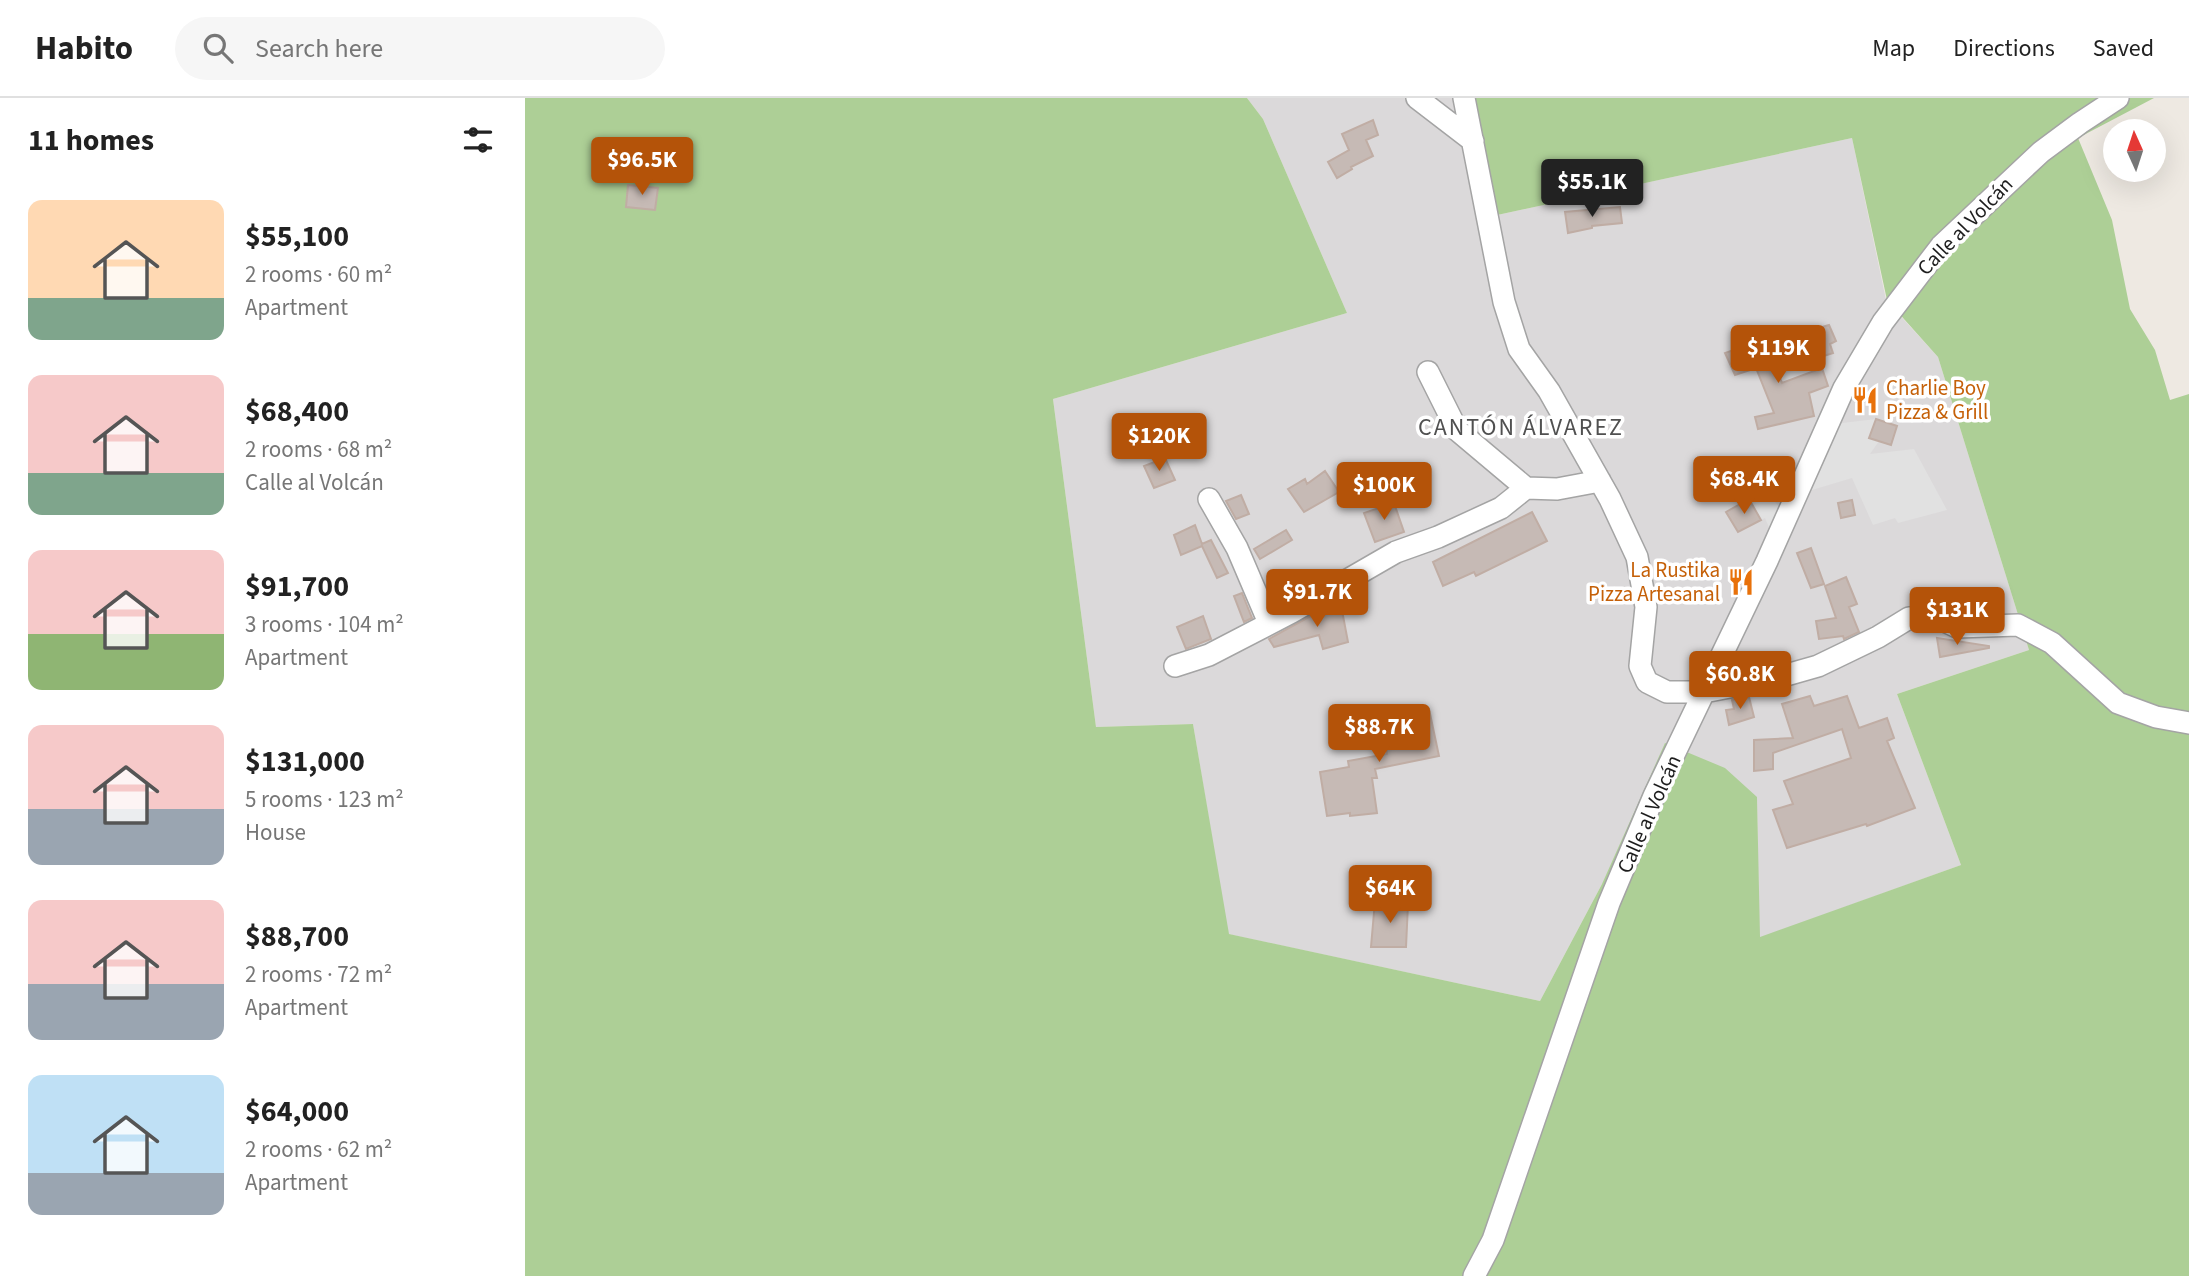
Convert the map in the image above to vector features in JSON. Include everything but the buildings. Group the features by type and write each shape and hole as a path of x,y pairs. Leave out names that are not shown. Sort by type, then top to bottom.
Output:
{"street":[{"path":"1417,98 1473,141"},
{"path":"1464,98 1504,302 1513,335 1519,349 1549,391 1600,481 1637,557 1646,607 1640,655 1644,677 1656,688 1667,692 1704,692 1776,678 1818,666 1878,637 1909,618 1936,617 1957,627 2018,625 2052,643 2118,703 2156,717 2189,723"},
{"name":"Calle al Volcán","path":"1474,1276 1493,1240 1609,903 1654,796 1767,561 1833,410 1882,322 1917,274 1966,220 2041,152 2118,98"},
{"path":"1428,372 1457,430 1526,488 1557,489 1600,481"},
{"path":"1175,666 1209,655 1396,552 1438,537 1501,508 1526,488"},
{"path":"1209,499 1237,548 1269,623"}],"shaded area":[{"path":"1247,98 1458,98 1488,217 1852,138 1886,300 1938,357 2029,650 1897,694 1961,865 1759,938 1757,797 1602,884 1540,1001 1228,934 1193,724 1096,727 1053,399 1347,313 1263,119"},
{"path":"1876,419 1870,438 1879,441 1870,454 1914,449 1947,510 1898,523 1895,518 1873,525 1852,478 1802,493 1834,424"},
{"path":"1767,492 1785,514 1770,530 1765,518 1761,520 1749,499"}],"green space":[{"path":"525,98 1247,98 1263,119 1347,313 1053,399 1096,727 1193,724 1229,934 1540,1001 1602,884 1665,743 1725,768 1757,797 1760,937 1961,865 1897,694 2029,650 1938,357 1887,300 1852,138 1488,217 1458,98 2154,98 2114,119 2103,119 2103,125 2078,138 2112,220 2130,309 2155,350 2170,400 2189,394 2189,1276 525,1276"}],"place":[{"name":"Charlie Boy Pizza & Grill","path":"1865,400"},
{"name":"La Rustika Pizza Artesanal","path":"1741,582"}],"district":[{"name":"CANTÓN ÁLVAREZ","path":"1521,427"}]}
